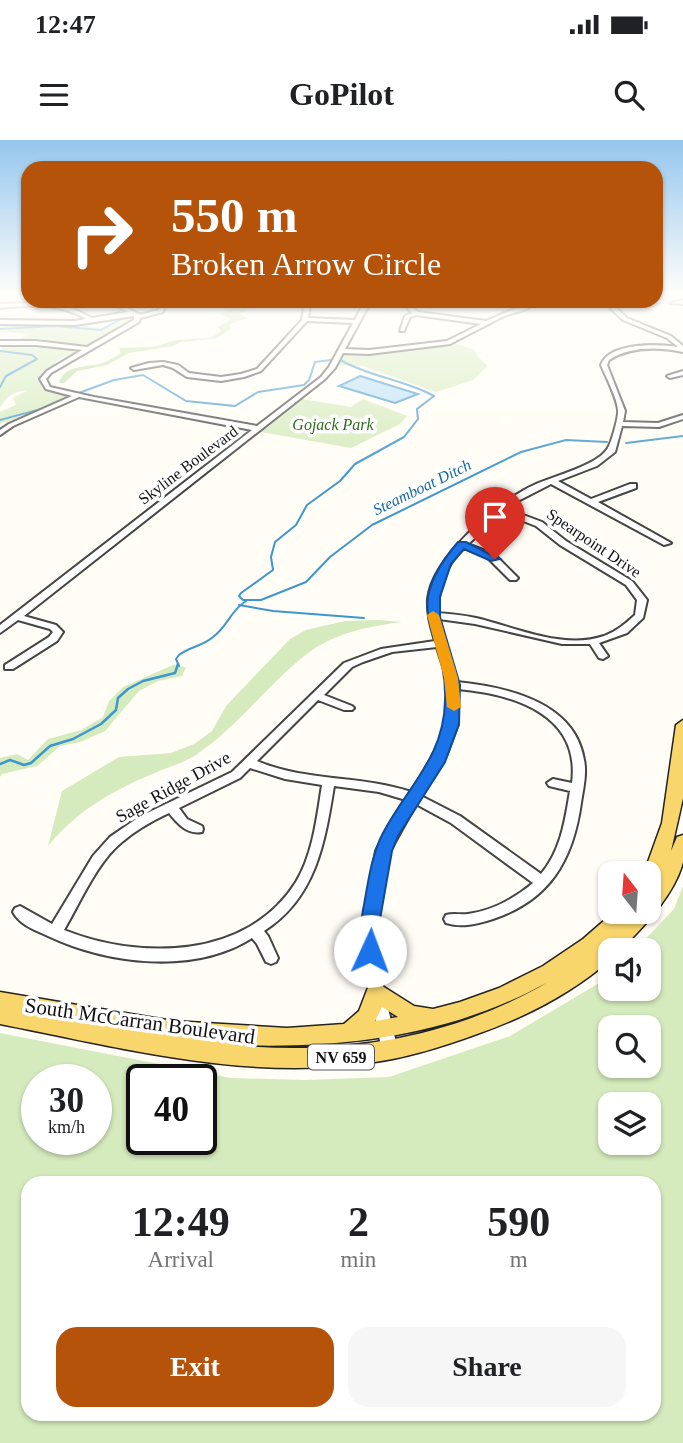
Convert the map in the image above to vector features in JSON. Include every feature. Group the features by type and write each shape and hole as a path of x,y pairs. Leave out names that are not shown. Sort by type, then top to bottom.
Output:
{"main road":[{"path":"658,861 673,821 683,725"},
{"path":"662,886 683,841"},
{"name":"South McCarran Boulevard","path":"0,1015 231,1057 318,1059 388,1041 439,1018 510,993 543,977 584,949 612,924"},
{"name":"South McCarran Boulevard","path":"0,1001 221,1036 269,1039 337,1037 388,1041 450,1037 540,998 586,968 612,947 634,924"},
{"path":"337,1037 352,1030 365,1019 374,1005 376,991 408,1014 439,1018"}],"street":[{"path":"77,355 51,370 43,379 51,389 259,429"},
{"path":"134,368 170,364 195,377 221,379 243,376 262,367 273,355"},
{"name":"Skyline Boulevard","path":"0,630 323,378 339,355"},
{"path":"388,1041 376,991 369,941 378,872 391,834 447,741 454,710 453,685 433,617 433,597 438,579 462,544 521,495 607,456 614,447 622,411 604,365 606,359 617,355"},
{"path":"670,376 683,373"},
{"path":"0,432 77,396"},
{"path":"0,426 20,417 38,414"},
{"path":"620,424 659,425 683,417"},
{"path":"552,481 667,543"},
{"path":"591,502 633,486"},
{"name":"Spearpoint Drive","path":"433,617 465,619 555,640 593,642 612,637 636,621 643,606 639,594 629,583 563,543 536,522 501,510"},
{"path":"462,544 491,556 513,578"},
{"path":"9,667 53,639 58,632 53,627 17,617"},
{"path":"593,642 603,656"},
{"name":"Sage Ridge Drive","path":"55,932 108,847 132,826 224,781 250,763 340,672 369,654 406,646 440,644"},
{"path":"451,919 470,920 510,907 530,894 560,860 568,844 579,762 566,730 532,703 509,693 453,685"},
{"path":"317,696 348,708"},
{"path":"250,763 277,774 378,788 414,798 451,813 503,856 542,882"},
{"path":"19,912 29,921 71,941 160,955 208,949 255,931 281,911 306,876 329,782"},
{"path":"552,783 577,788"},
{"path":"170,807 183,822 197,829"},
{"path":"255,931 266,945 271,958"}],"green space":[{"path":"0,355 69,355 57,360 39,379 43,389 70,397 43,410 0,424 0,412 16,405 13,398 26,391 10,395 0,408"},
{"path":"118,355 126,355 107,365 77,371 64,383 59,383 62,376 72,369 107,361"},
{"path":"344,355 477,355 488,366 473,380 436,392 363,366 337,365"},
{"name":"Gojack Park","path":"302,399 351,407 363,399 407,416 400,424 351,448 261,432"},
{"path":"345,621 402,622 367,628 321,644 296,663 196,755 108,795 71,823 48,846 62,791 119,757 171,753 194,744 212,731 226,706 290,639 306,630"},
{"path":"173,665 186,667 182,676 158,681 139,691 105,731 80,742 60,746 37,766 2,774 0,777 0,758 17,754 28,760 48,739 81,730 103,717 109,701 123,687"},
{"path":"683,886 683,1443 0,1443 0,1033 159,1064 126,1064 126,1155 217,1155 217,1075 305,1080 389,1077 510,1036 598,984 598,1001 661,1001 661,938 646,938 674,909"}],"water":[{"path":"360,376 418,394 395,403 339,386"}],"waterway":[{"name":"Steamboat Ditch","path":"0,387 6,376 37,359 30,355"},
{"name":"Steamboat Ditch","path":"76,394 114,380 143,375 186,401 235,406 258,392 304,385 309,380 315,362 331,360"},
{"name":"Steamboat Ditch","path":"342,361 434,396 417,409 418,419 404,437 355,464 340,481 307,505 296,525 275,542 271,557 273,570 241,593 239,596 243,600 261,600 306,582 330,557 372,525 521,452 566,440 607,442"},
{"name":"Steamboat Ditch","path":"0,420 41,409 68,397"},
{"name":"Steamboat Ditch","path":"626,443 683,436"},
{"name":"Steamboat Ditch","path":"241,605 246,601"},
{"path":"179,666 176,659 179,655 213,637 241,605"},
{"path":"241,605 273,611 364,618"},
{"path":"0,764 10,760 24,765 31,763 50,746 73,739 101,724 116,710 118,698 128,689 143,681 175,673 178,664"}],"slow traffic":[{"path":"433,615 451,678 454,707"}],"route":[{"path":"370,951 371,919 383,851 391,834 438,762 452,724 453,685 433,617 433,597 438,579 462,544 495,559"}]}
